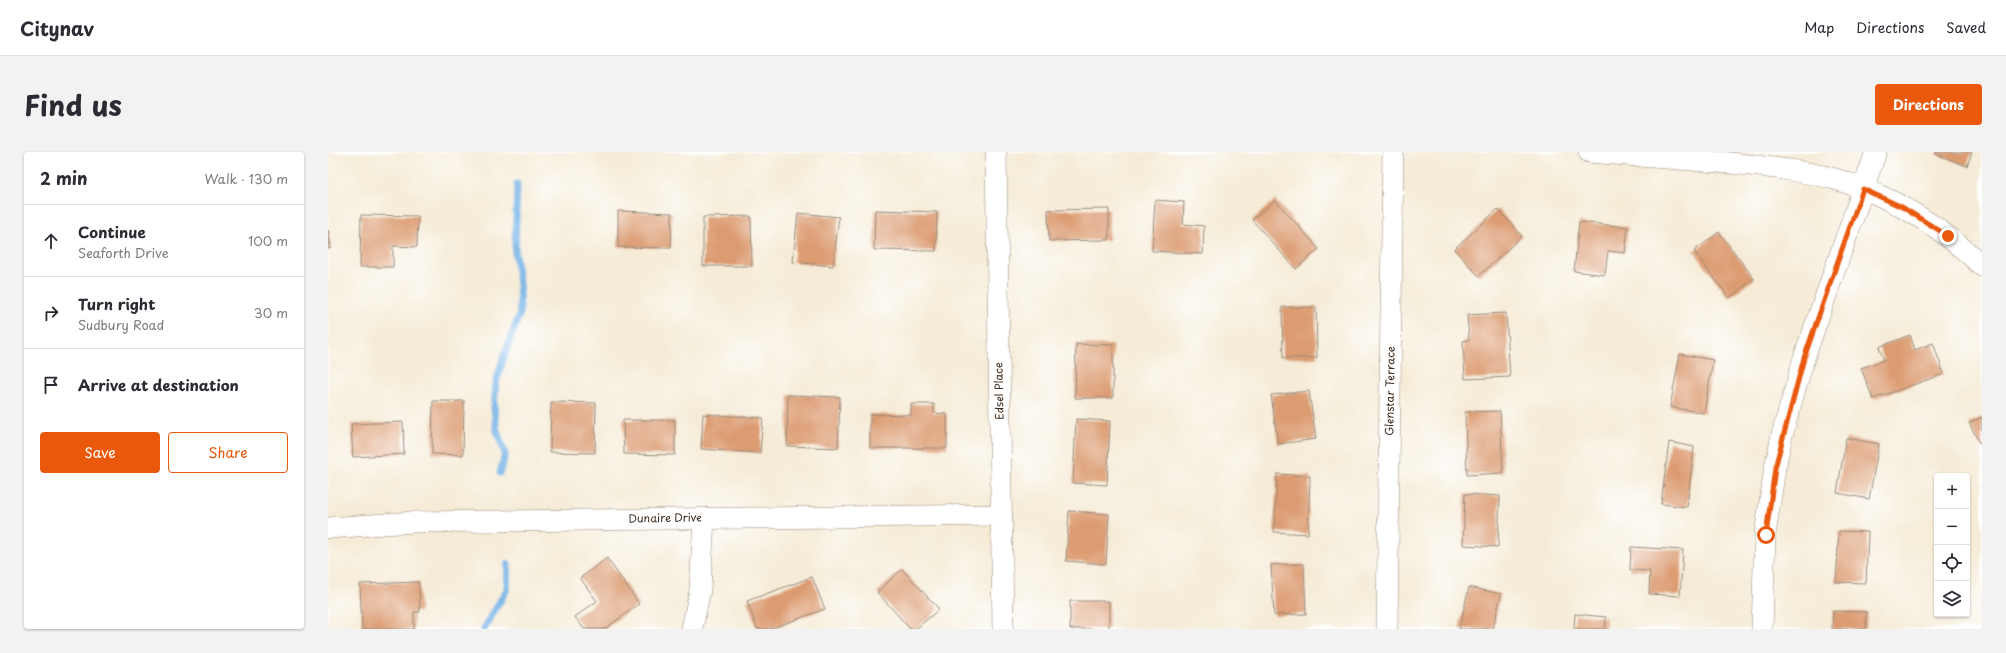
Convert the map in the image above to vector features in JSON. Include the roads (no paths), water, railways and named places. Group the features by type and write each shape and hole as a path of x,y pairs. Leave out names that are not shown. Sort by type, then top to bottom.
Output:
{"street":[{"name":"Edsel Place","path":"996,152 1003,629"},
{"name":"Glenstar Terrace","path":"1388,629 1393,152"},
{"path":"1588,152 1789,169 1836,179 1863,189 1902,207 1948,236 1982,266"},
{"path":"1762,629 1766,535 1775,468 1782,435 1804,358 1876,152"},
{"name":"Dunaire Drive","path":"328,528 413,522 1002,515"},
{"path":"692,629 700,590 704,518"}],"waterway":[{"path":"500,473 505,454 497,431 494,408 496,383 520,313 519,283 515,253 517,184"},
{"path":"484,629 507,589 508,564"}]}
